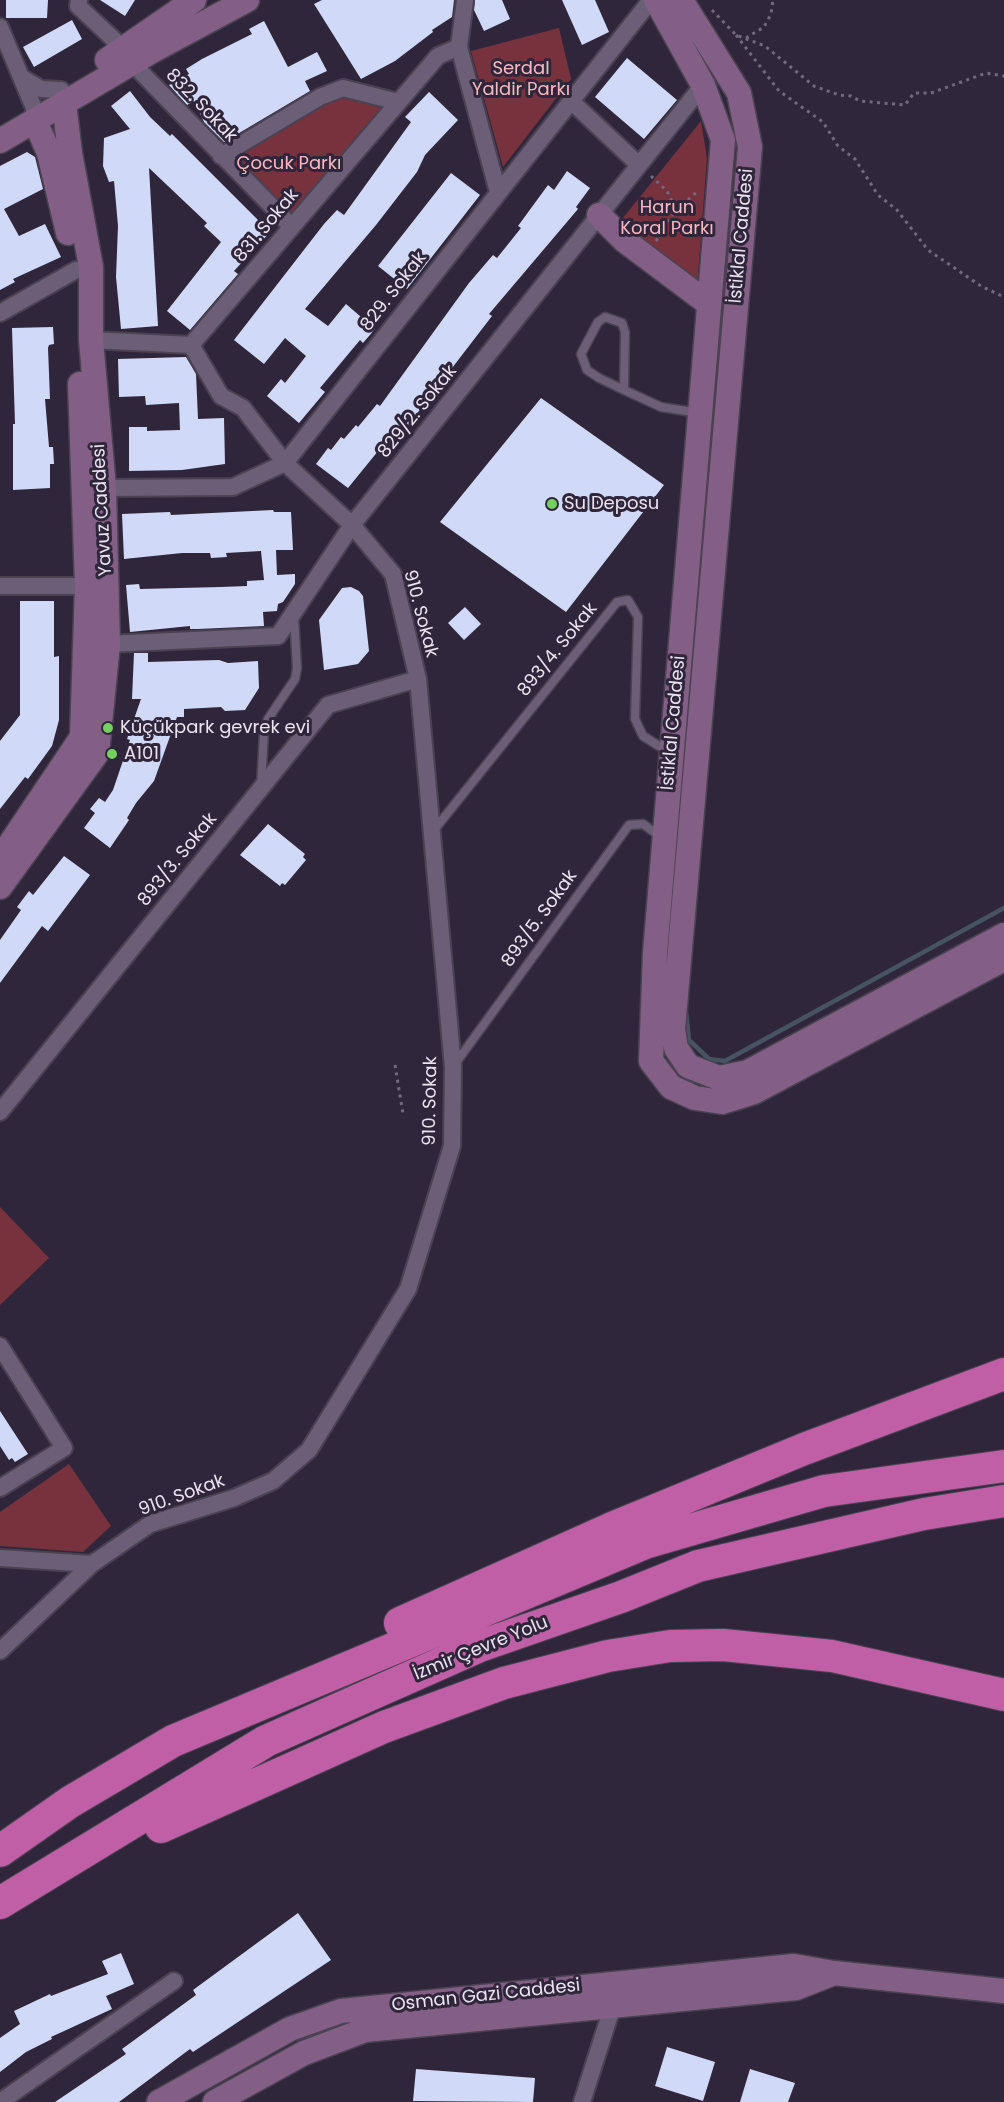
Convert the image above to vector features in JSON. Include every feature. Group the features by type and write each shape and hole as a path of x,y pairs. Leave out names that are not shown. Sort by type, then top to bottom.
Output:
{"highway":[{"path":"173,1741 344,1649 456,1596 612,1528 794,1454 1004,1374"},
{"name":"İzmir Çevre Yolu","path":"0,1851 70,1802 173,1741 645,1543 824,1491 1004,1466"},
{"name":"İzmir Çevre Yolu","path":"0,1903 86,1853 266,1741 480,1646 621,1598 698,1566 924,1514 1004,1501"},
{"path":"86,1853 159,1827 384,1727 504,1683 608,1656 670,1646 723,1645 780,1649 832,1656 1004,1695"}],"main road":[{"path":"138,50 194,0"},
{"path":"0,141 35,114 138,50 247,0"},
{"name":"İstiklal Caddesi","path":"653,0 703,85 723,140 654,953 651,1060 671,1087 695,1098 722,1102 754,1092 1004,959"},
{"name":"İstiklal Caddesi","path":"681,0 739,93 750,147 673,1029 676,1048 688,1066 719,1078 748,1072 1004,935"},
{"name":"Yavuz Caddesi","path":"0,887 97,753 108,644 104,488 92,340 91,267 70,153 63,97"},
{"path":"0,129 35,114"},
{"name":"Yavuz Caddesi","path":"0,859 82,737 87,586 76,270 59,188 35,114"},
{"path":"599,215 625,242 709,304"},
{"name":"Osman Gazi Caddesi","path":"159,2102 290,2029 341,2011 794,1966 834,1973 1004,1991"},
{"name":"Osman Gazi Caddesi","path":"215,2102 304,2053 364,2030 796,1988 834,1973"}],"street":[{"name":"832. Sokak","path":"79,0 78,6 138,50 221,156 292,227"},
{"path":"465,0 459,47 498,192"},
{"name":"829. Sokak","path":"104,488 233,487 285,463 498,192 653,0"},
{"path":"0,27 35,114"},
{"name":"831. Sokak","path":"191,345 438,56 459,47"},
{"path":"21,77 41,89 63,97"},
{"name":"829/2. Sokak","path":"108,644 278,636 352,525 703,85"},
{"path":"221,156 320,97 343,88 398,102"},
{"path":"571,101 639,165"},
{"path":"0,314 76,270"},
{"path":"92,340 191,345"},
{"name":"910. Sokak","path":"0,1651 92,1564 150,1524 234,1498 273,1481 309,1450 408,1289 452,1146 453,1066 417,679 393,574 352,525 285,463 243,408 221,396 191,345"},
{"path":"0,586 87,586"},
{"name":"893/3. Sokak","path":"0,1112 328,705 417,679"},
{"path":"0,1346 64,1448 0,1488"},
{"path":"0,1558 92,1564"},
{"path":"0,2102 174,1981"},
{"path":"582,2102 613,2005"}],"lane":[{"path":"624,390 625,332 622,323 605,317 598,322 585,344 582,361 587,370 624,390 661,407 700,413"},
{"name":"893/4. Sokak","path":"431,833 617,602 628,600 638,617 635,719 643,736 659,746 672,743"},
{"path":"260,789 264,732 268,719 295,679 297,668 294,612"},
{"name":"893/5. Sokak","path":"453,1066 629,825 643,824 656,831 664,840"}],"path":[{"path":"719,60 764,27 771,14 772,0"},
{"path":"709,7 735,35 779,91 823,122 838,146 855,159 878,195 897,210 928,250 981,286 1004,297"},
{"path":"735,35 765,46 814,86 839,95 851,96 860,101 905,105 914,93 931,93 986,73 1004,76"},
{"path":"639,165 663,187 676,210"},
{"path":"650,250 676,210 704,187"},
{"path":"395,1065 403,1114"}],"green space":[{"name":"Serdal Yaldir Parkı","path":"559,28 571,79 503,167 471,51"},
{"name":"Çocuk Parkı","path":"343,88 398,102 292,227 221,156"},
{"name":"Harun Koral Parkı","path":"701,121 707,158 697,287 619,223"},
{"path":"0,1207 49,1258 0,1305"},
{"path":"69,1464 111,1526 83,1552 0,1546 0,1512"}],"building":[{"path":"6,0 48,0 47,18 6,18"},
{"path":"100,0 135,0 125,16"},
{"path":"322,0 454,0 452,17 432,30 433,32 395,61 361,79 314,4"},
{"path":"475,0 502,0 510,19 484,31 474,10"},
{"path":"562,0 595,0 609,32 582,45"},
{"path":"72,20 82,39 34,67 23,47"},
{"path":"264,21 288,67 317,52 327,71 305,81 310,91 224,142 204,122 194,101 187,105 169,85 189,74 186,69 202,59 252,34 249,29"},
{"path":"627,58 677,100 644,139 595,97"},
{"path":"130,91 150,117 170,136 172,134 270,232 234,271 238,274 190,330 167,311 221,242 204,226 207,223 149,168 158,326 121,329 116,277 118,226 114,181 109,182 103,166 104,138 130,129 111,106"},
{"path":"429,92 458,120 425,155 417,172 376,225 305,309 328,326 346,304 375,329 363,343 360,340 320,388 325,392 299,423 267,396 281,379 285,383 306,356 285,338 264,364 234,340 324,224 337,210 344,215 411,122 405,117"},
{"path":"27,152 35,157 43,189 4,209 19,236 45,224 61,257 13,279 15,282 0,290 0,166"},
{"path":"567,171 590,188 576,207 578,209 489,314 492,316 389,450 383,445 348,488 316,464 328,448 331,450 341,437 344,439 356,425 358,427 377,404 380,406 469,283 493,255 497,258 521,228 518,226 548,185 554,190"},
{"path":"451,173 480,195 407,289 378,266"},
{"path":"53,327 54,344 49,345 48,348 50,399 45,399 49,447 53,447 54,464 50,464 50,488 13,490 13,424 15,424 12,328"},
{"path":"186,357 196,374 198,419 224,418 225,464 182,470 129,471 129,427 147,427 147,431 180,430 179,403 146,405 145,396 119,397 118,359"},
{"name":"Su Deposu","path":"541,398 664,485 566,612 440,522"},
{"path":"273,510 274,512 291,512 293,550 276,550 277,575 295,574 295,584 283,602 278,604 277,611 263,612 264,626 190,629 190,626 130,632 126,585 139,584 140,589 221,587 247,586 247,581 264,580 261,551 226,553 227,557 211,558 210,553 182,553 124,559 122,514 170,512 171,515"},
{"path":"351,587 363,596 369,651 358,664 324,670 319,620 342,588"},
{"path":"20,601 54,601 54,657 59,656 59,720 52,746 28,779 25,777 0,809 0,741 20,715"},
{"path":"465,607 481,624 464,640 448,623"},
{"path":"134,653 148,653 148,662 258,661 259,688 245,710 225,711 221,707 184,709 184,717 177,717 154,781 136,803 127,818 129,820 110,848 84,828 95,813 90,809 99,798 105,802 113,790 130,740 127,739 141,699 132,699"},
{"path":"268,824 305,854 303,857 306,860 285,885 282,883 280,886 240,855"},
{"path":"64,856 90,875 48,931 42,926 0,983 0,940 21,910 17,907 29,891 33,895"},
{"path":"0,1411 28,1454 15,1462 12,1458 9,1460 0,1446"},
{"path":"298,1913 331,1960 193,2052 190,2049 119,2102 55,2102 126,2054 122,2049 196,1995 193,1990"},
{"path":"121,1953 134,1984 106,1996 112,2009 51,2037 52,2039 26,2052 0,2072 0,2038 20,2024 14,2011 50,1994 51,1996 108,1974 102,1961"},
{"path":"667,2047 715,2062 703,2101 655,2086"},
{"path":"416,2069 535,2078 533,2102 413,2101"},
{"path":"750,2069 795,2083 788,2102 740,2102"}],"waterway":[{"path":"686,1012 689,1040 709,1059 725,1061 1004,908"}],"place":[{"name":"Su Deposu","path":"552,504"},
{"name":"Küçükpark gevrek evi","path":"108,728"},
{"name":"A101","path":"112,754"}]}
